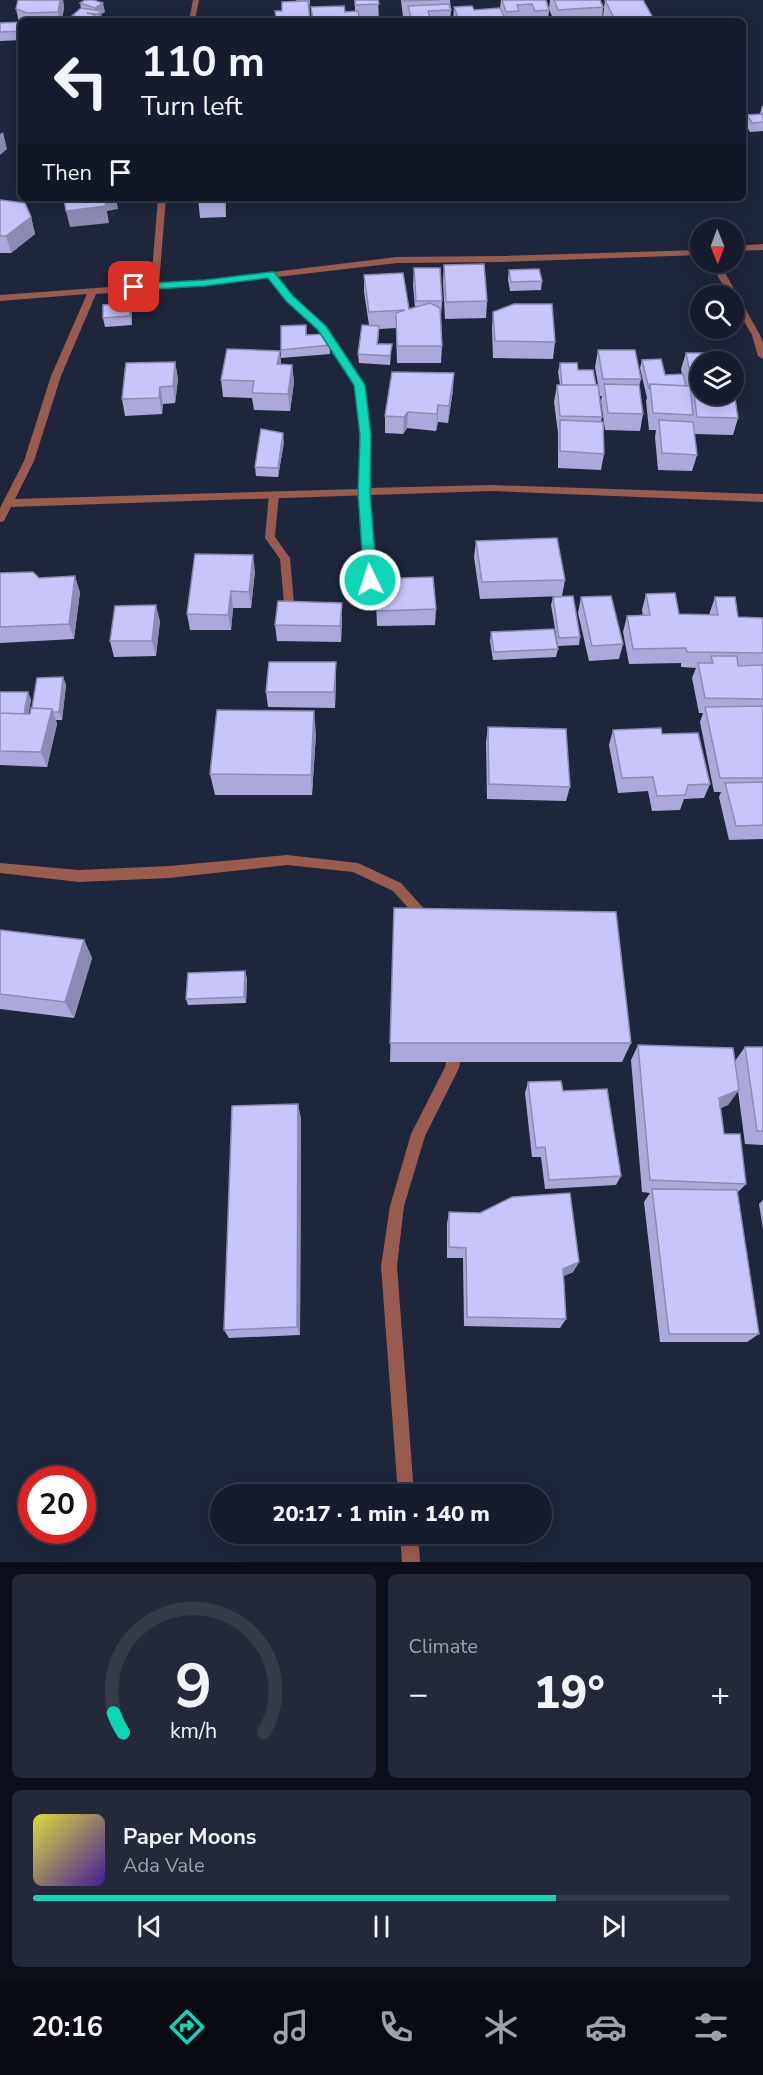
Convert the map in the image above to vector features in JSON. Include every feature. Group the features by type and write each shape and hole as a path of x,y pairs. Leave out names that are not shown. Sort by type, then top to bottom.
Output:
{"street":[{"path":"193,18 196,0"},
{"path":"155,286 162,201"},
{"path":"744,248 763,247"},
{"path":"0,298 155,286 397,260 690,252"},
{"path":"720,273 756,335 763,356"},
{"path":"271,274 290,298 322,328 360,385 365,435 364,493 372,600"},
{"path":"0,518 10,503 29,461 56,375 93,290"},
{"path":"10,503 490,488 763,498"},
{"path":"273,494 270,538 285,558 289,603"},
{"path":"0,868 79,876 169,872 287,860 354,867 397,887 429,920 434,929"},
{"path":"405,1484 389,1266 397,1206 418,1134 452,1068 458,1036"},
{"path":"410,1544 411,1562"}],"building":[{"path":"18,0 60,0 58,12 27,13 16,9"},
{"path":"85,0 103,3 95,8 80,3"},
{"path":"355,0 378,0 379,4 355,5"},
{"path":"502,0 546,0 549,10 535,11 532,4 517,5 519,11 506,12"},
{"path":"554,0 600,0 603,7 558,10"},
{"path":"605,0 643,0 653,18 614,18"},
{"path":"308,1 310,18 276,17 275,11 282,11 282,2"},
{"path":"449,4 451,10 428,11 430,18 411,18 408,6"},
{"path":"344,6 345,12 358,11 359,18 313,18 311,7"},
{"path":"472,6 474,10 500,8 505,18 458,18 454,7"},
{"path":"81,8 101,11 98,14 87,13 95,15 92,18 72,16"},
{"path":"18,22 18,31 0,32 0,23"},
{"path":"763,114 763,122 752,123 747,115"},
{"path":"0,200 25,203 31,217 6,236 0,236"},
{"path":"64,201 105,201 106,206 66,211"},
{"path":"484,264 487,301 446,302 444,265"},
{"path":"414,268 440,268 442,301 416,301"},
{"path":"539,269 542,281 511,282 509,270"},
{"path":"403,273 409,309 430,303 440,308 442,346 397,346 396,313 405,310 369,312 364,275"},
{"path":"130,303 130,316 103,318 103,305"},
{"path":"514,304 552,304 555,342 495,341 493,312"},
{"path":"306,325 306,335 329,334 330,345 281,350 281,326"},
{"path":"362,325 379,326 377,344 392,344 390,356 358,354"},
{"path":"227,349 280,351 277,364 292,365 288,394 252,393 254,381 221,380"},
{"path":"598,350 635,350 641,379 603,379"},
{"path":"686,353 690,353 690,373"},
{"path":"661,359 665,375 683,374 686,386 650,384 649,389 642,360"},
{"path":"175,362 173,386 160,387 159,398 122,399 126,363"},
{"path":"560,363 577,363 578,370 593,370 596,385 562,385"},
{"path":"392,372 454,373 449,406 438,405 437,414 408,412 404,417 385,416"},
{"path":"604,384 639,385 643,414 608,413"},
{"path":"650,384 690,386 690,405 692,405 693,415 653,413"},
{"path":"557,385 598,385 602,417 560,416"},
{"path":"695,405 736,405 738,418 697,417"},
{"path":"560,420 603,422 604,454 560,451"},
{"path":"659,420 693,422 697,455 662,453"},
{"path":"261,429 283,433 278,468 255,467"},
{"path":"557,538 565,580 482,582 476,541"},
{"path":"195,554 253,555 249,592 231,591 228,615 187,614"},
{"path":"33,572 39,578 75,576 69,624 0,627 0,573"},
{"path":"433,577 436,609 377,611 375,579"},
{"path":"675,593 679,614 718,615 715,597 735,597 738,617 763,618 763,653 687,652 686,648 633,649 627,616 650,615 646,594"},
{"path":"573,596 580,637 559,638 553,597"},
{"path":"611,596 623,644 592,646 581,597"},
{"path":"278,601 342,603 340,626 275,625"},
{"path":"156,605 152,641 110,641 115,606"},
{"path":"554,629 558,649 494,652 491,632"},
{"path":"711,656 737,656 738,666 763,665 763,699 705,698 698,663 713,663"},
{"path":"269,662 336,662 334,692 266,692"},
{"path":"63,677 59,712 53,712 52,709 32,708 37,678"},
{"path":"0,692 28,692 24,714 0,713"},
{"path":"763,706 763,778 720,778 705,707"},
{"path":"31,708 52,709 41,752 0,751 0,713 30,714"},
{"path":"217,710 314,711 311,775 210,774"},
{"path":"488,727 566,729 570,787 489,784"},
{"path":"661,728 662,734 698,733 710,784 688,785 685,795 657,796 653,777 622,778 613,730"},
{"path":"763,782 763,825 736,826 725,783"},
{"path":"394,908 616,912 631,1043 390,1043"},
{"path":"0,930 84,940 65,1002 0,994"},
{"path":"245,971 244,997 186,999 188,973"},
{"path":"638,1045 733,1048 739,1090 719,1098 724,1134 740,1134 746,1184 650,1180"},
{"path":"745,1047 763,1047 763,1131 757,1131"},
{"path":"561,1081 563,1091 607,1089 621,1176 549,1180 545,1147 536,1148 528,1082"},
{"path":"298,1104 297,1327 224,1330 232,1106"},
{"path":"652,1189 737,1190 759,1334 669,1334"},
{"path":"570,1193 579,1262 563,1269 566,1319 467,1317 466,1248 449,1247 449,1212 480,1213 512,1197"}],"route":[{"path":"134,287 205,283 271,274 290,298 322,328 360,385 365,435 364,493 370,580"}]}
